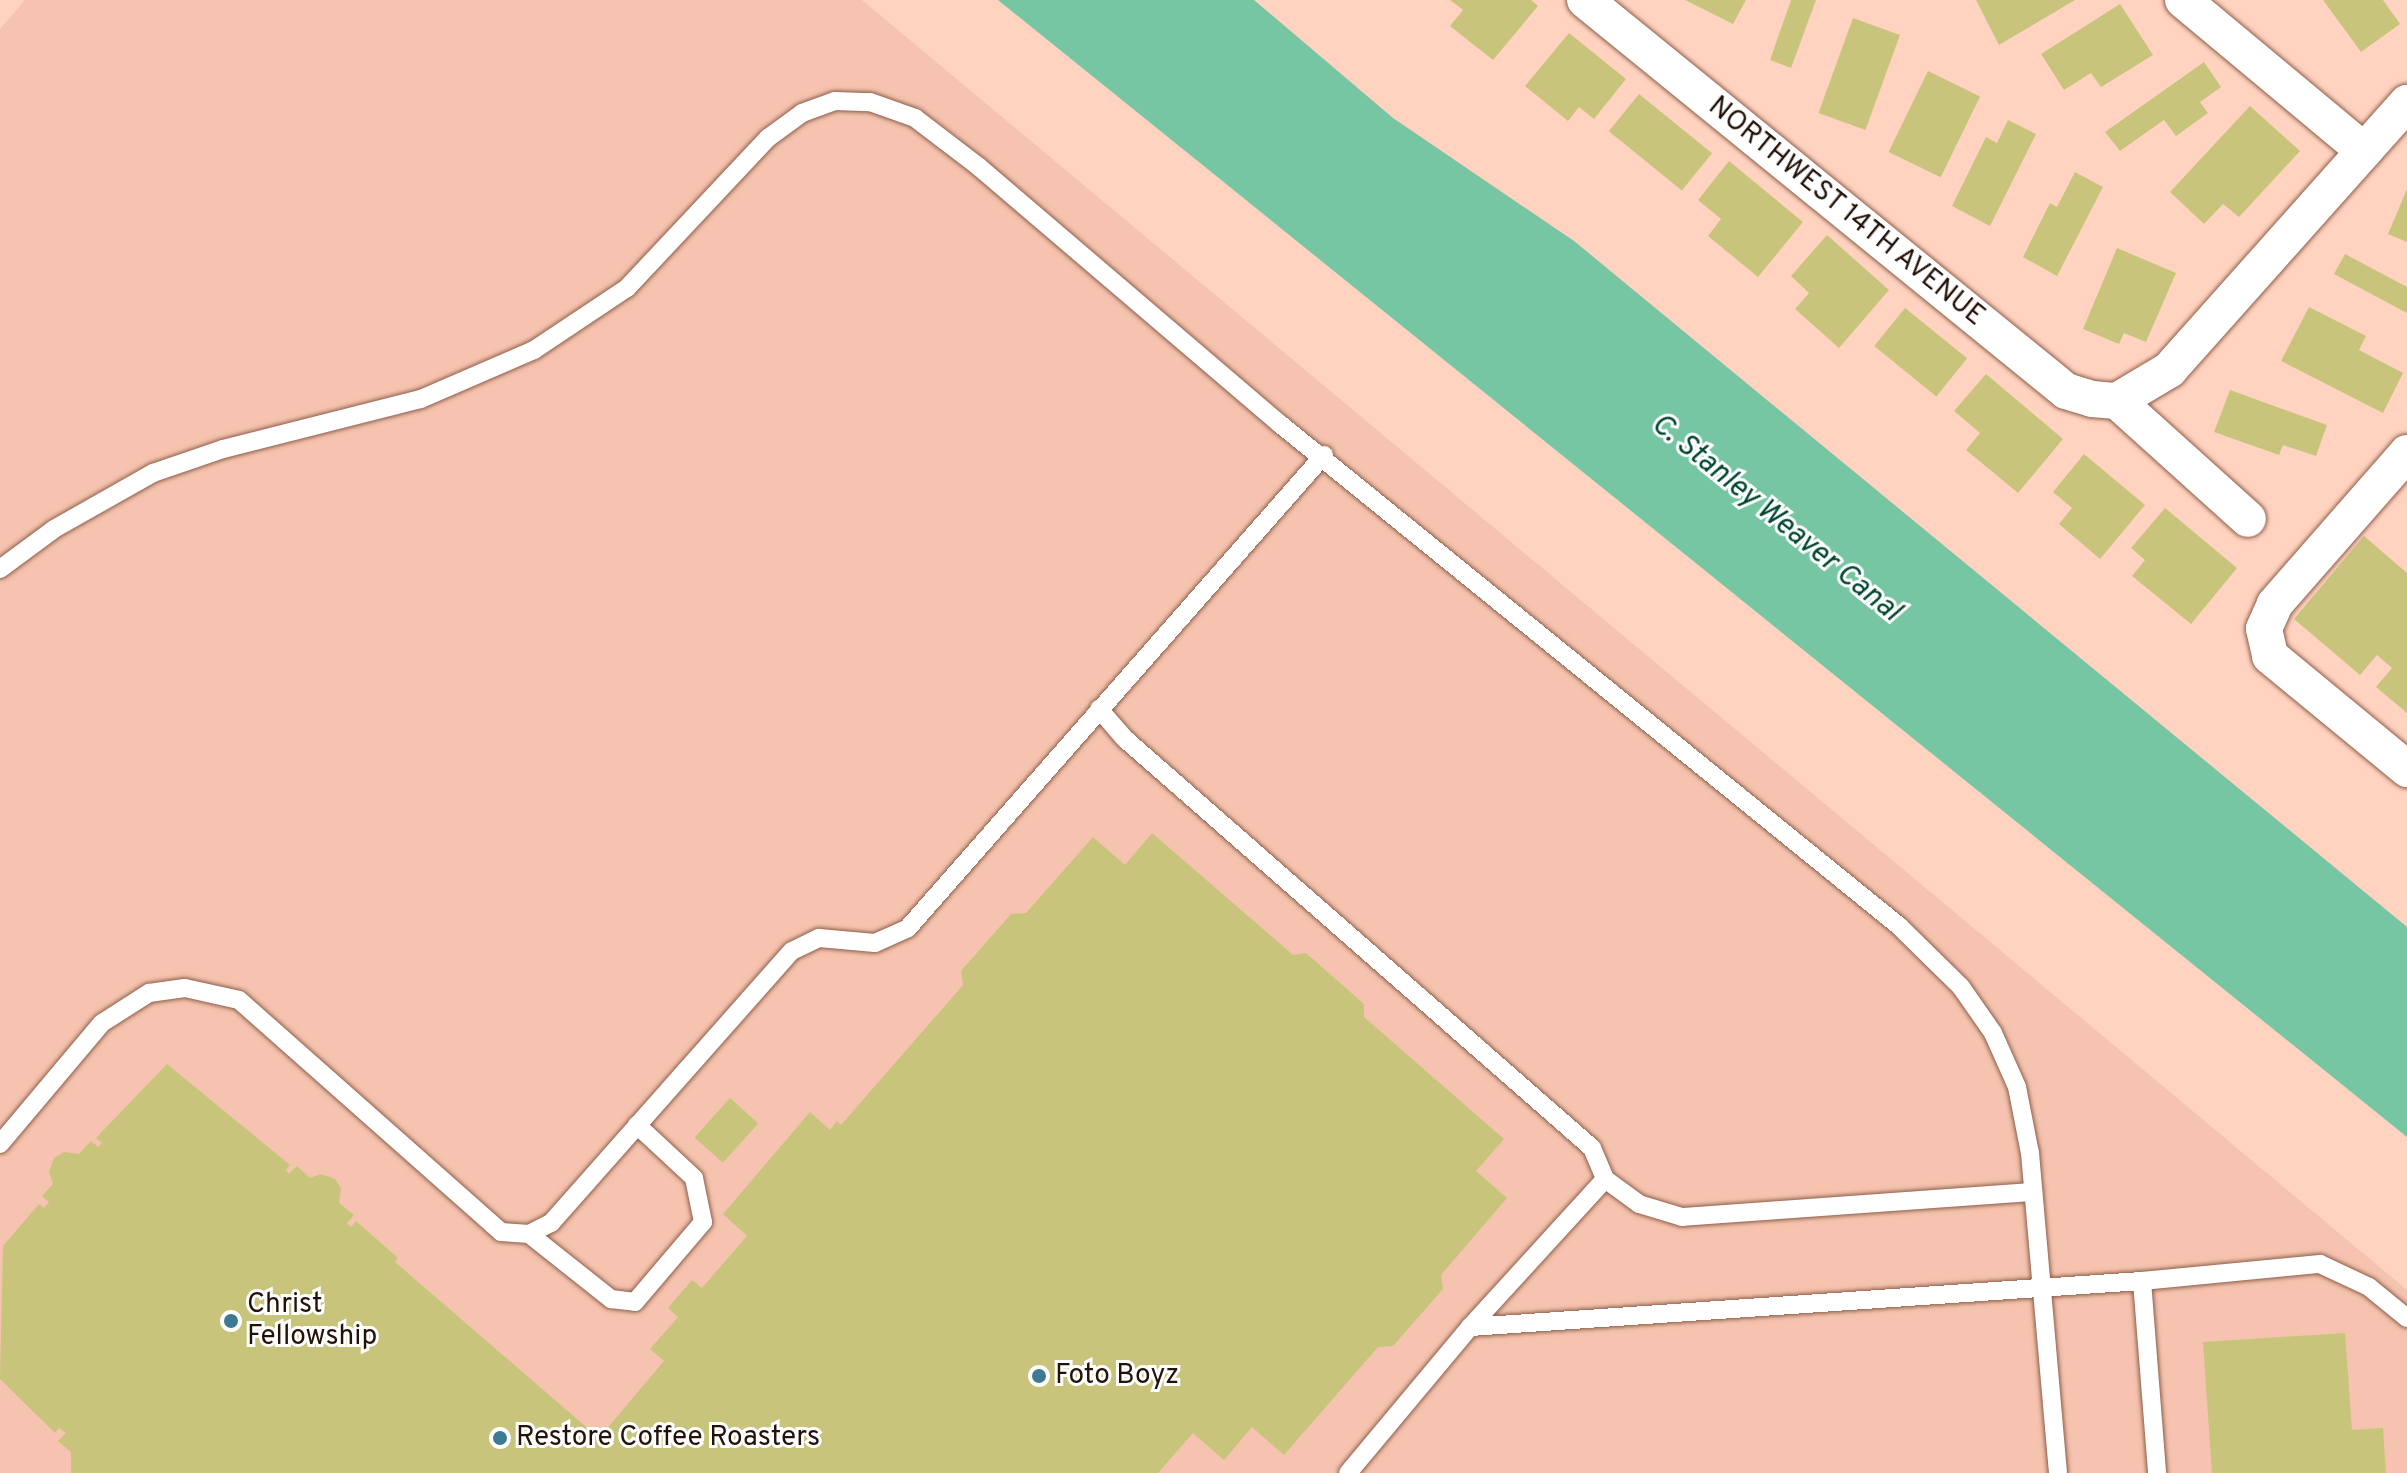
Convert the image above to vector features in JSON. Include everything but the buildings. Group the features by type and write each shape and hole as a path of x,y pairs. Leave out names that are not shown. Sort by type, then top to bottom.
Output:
{"street":[{"name":"NORTHWEST 14TH AVENUE","path":"1585,0 2066,391 2117,401"},
{"path":"2183,0 2364,151"},
{"path":"2248,519 2117,401 2169,370 2407,103"},
{"path":"2407,453 2275,604 2264,629 2270,656 2407,769"}],"lane":[{"path":"0,569 54,529 153,473 223,449 421,399 534,350 627,288 768,138 802,113 835,101 870,102 915,118 1899,926 1961,987 1993,1033 2017,1087 2033,1192 2058,1473"},
{"path":"0,1144 102,1023 149,993 185,988 239,1000 501,1232 529,1234 551,1223 792,951 819,938 875,943 908,928 1324,455"},
{"path":"1099,709 1124,738 1592,1148 1605,1179 1639,1204 1682,1217 2033,1192"},
{"path":"529,1234 611,1299 635,1302 703,1222 694,1178 637,1125"},
{"path":"1348,1473 1470,1327 1605,1179"},
{"path":"1470,1327 2142,1281 2320,1264 2369,1287 2407,1318"},
{"path":"2142,1281 2157,1473"}],"shaded area":[{"path":"25,0 862,0 2407,1290 2407,1473 0,1473 0,29"}],"water":[{"name":"C. Stanley Weaver Canal","path":"998,0 1254,0 1393,118 1574,241 2407,927 2407,1137"}],"place":[{"name":"Christ Fellowship","path":"231,1321"},
{"name":"Foto Boyz","path":"1039,1376"},
{"name":"Restore Coffee Roasters","path":"500,1438"}]}
